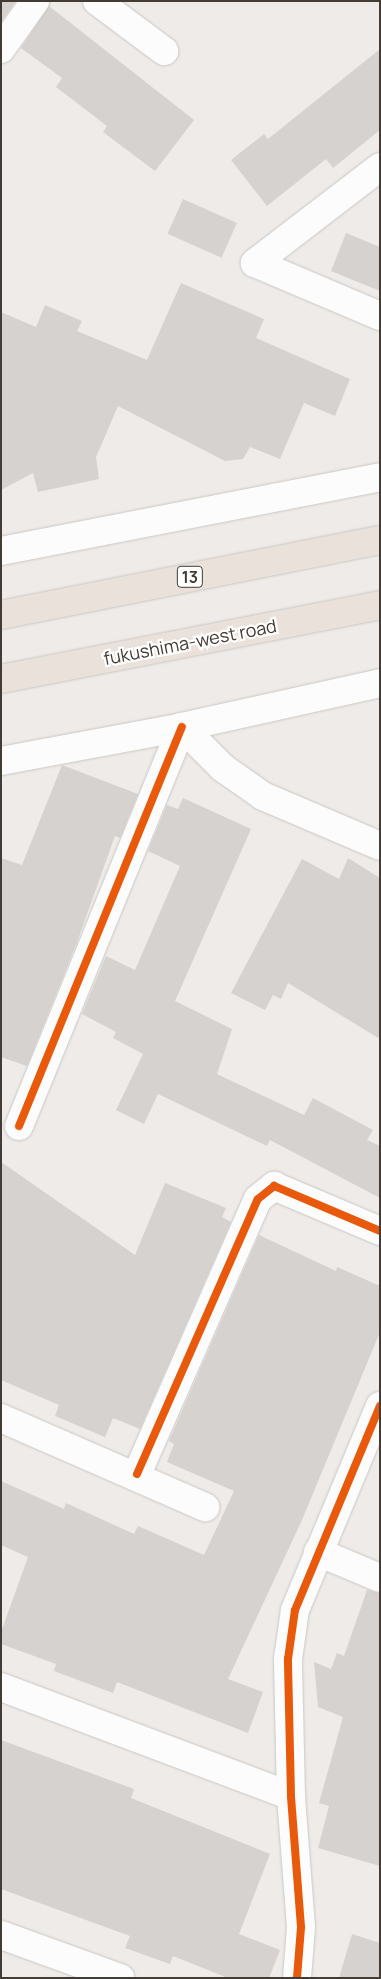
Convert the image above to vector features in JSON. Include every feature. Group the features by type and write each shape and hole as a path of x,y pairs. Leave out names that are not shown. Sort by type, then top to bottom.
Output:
{"highway":[{"name":"13","path":"1,615 380,540"},
{"name":"fukushima-west road","path":"1,680 380,605"}],"street":[{"path":"1,49 35,1"},
{"path":"98,1 164,51"},
{"path":"380,167 256,263 380,316"},
{"path":"1,551 380,477"},
{"path":"1,761 182,727 380,683"},
{"path":"182,727 223,768 263,796 380,846"},
{"path":"19,1126 182,727"},
{"path":"137,1474 258,1198 274,1186 380,1231"},
{"path":"297,1978 301,1927 291,1796 288,1659 295,1610 380,1406"},
{"path":"1,1418 137,1474 204,1506"},
{"path":"318,1552 380,1578"},
{"path":"1,1687 291,1796"},
{"path":"1,1935 120,1978"}],"building":[{"path":"1,1 16,1 1,22"},
{"path":"49,6 194,120 155,171 103,132 107,126 56,87 62,78 21,48"},
{"path":"380,49 380,130 333,168 326,159 267,206 231,160 264,134 268,139"},
{"path":"183,199 237,223 221,258 168,234"},
{"path":"346,233 380,247 380,291 331,271"},
{"path":"181,283 264,319 256,338 350,379 335,416 304,403 280,459 250,447 243,459 225,461 118,406 96,457 99,479 38,492 33,473 1,490 1,312 36,327 45,305 82,321 77,331 147,360"},
{"path":"62,765 138,794 120,838 115,836 77,942 27,1066 1,1057 1,858 22,865"},
{"path":"183,798 251,829 175,1001 232,1029 217,1074 304,1115 313,1098 373,1130 367,1140 380,1146 380,1198 270,1140 267,1146 158,1094 144,1124 116,1110 143,1054 113,1038 116,1032 82,1014 106,956 135,970 180,866 148,851 167,805 178,809"},
{"path":"348,858 380,878 380,1039 288,983 281,999 273,995 265,1010 231,993 302,859 339,879"},
{"path":"1,1162 135,1255 165,1183 226,1208 222,1217 231,1222 140,1429 113,1418 105,1437 55,1416 59,1405 1,1380"},
{"path":"259,1235 336,1271 337,1267 380,1286 380,1332 302,1520 228,1679 263,1692 248,1733 117,1682 113,1693 54,1671 56,1664 1,1644 1,1632 28,1557 1,1545 1,1481 64,1509 66,1503 134,1534 138,1526 204,1555 234,1491 167,1462 174,1444 169,1441"},
{"path":"367,1590 380,1593 380,1866 318,1848 329,1806 319,1803 343,1717 318,1707 314,1662 331,1669 337,1653 344,1656"},
{"path":"1,1740 134,1789 131,1798 270,1854 239,1934 280,1950 269,1978 228,1978 173,1956 170,1964 125,1948 130,1936 1,1889"},
{"path":"352,1934 380,1943 380,1978 339,1978"}],"cycle path":[{"path":"19,1126 182,727"},
{"path":"137,1474 258,1199 274,1186 380,1231"},
{"path":"297,1978 301,1927 291,1796 288,1659 295,1610 380,1406"}]}
